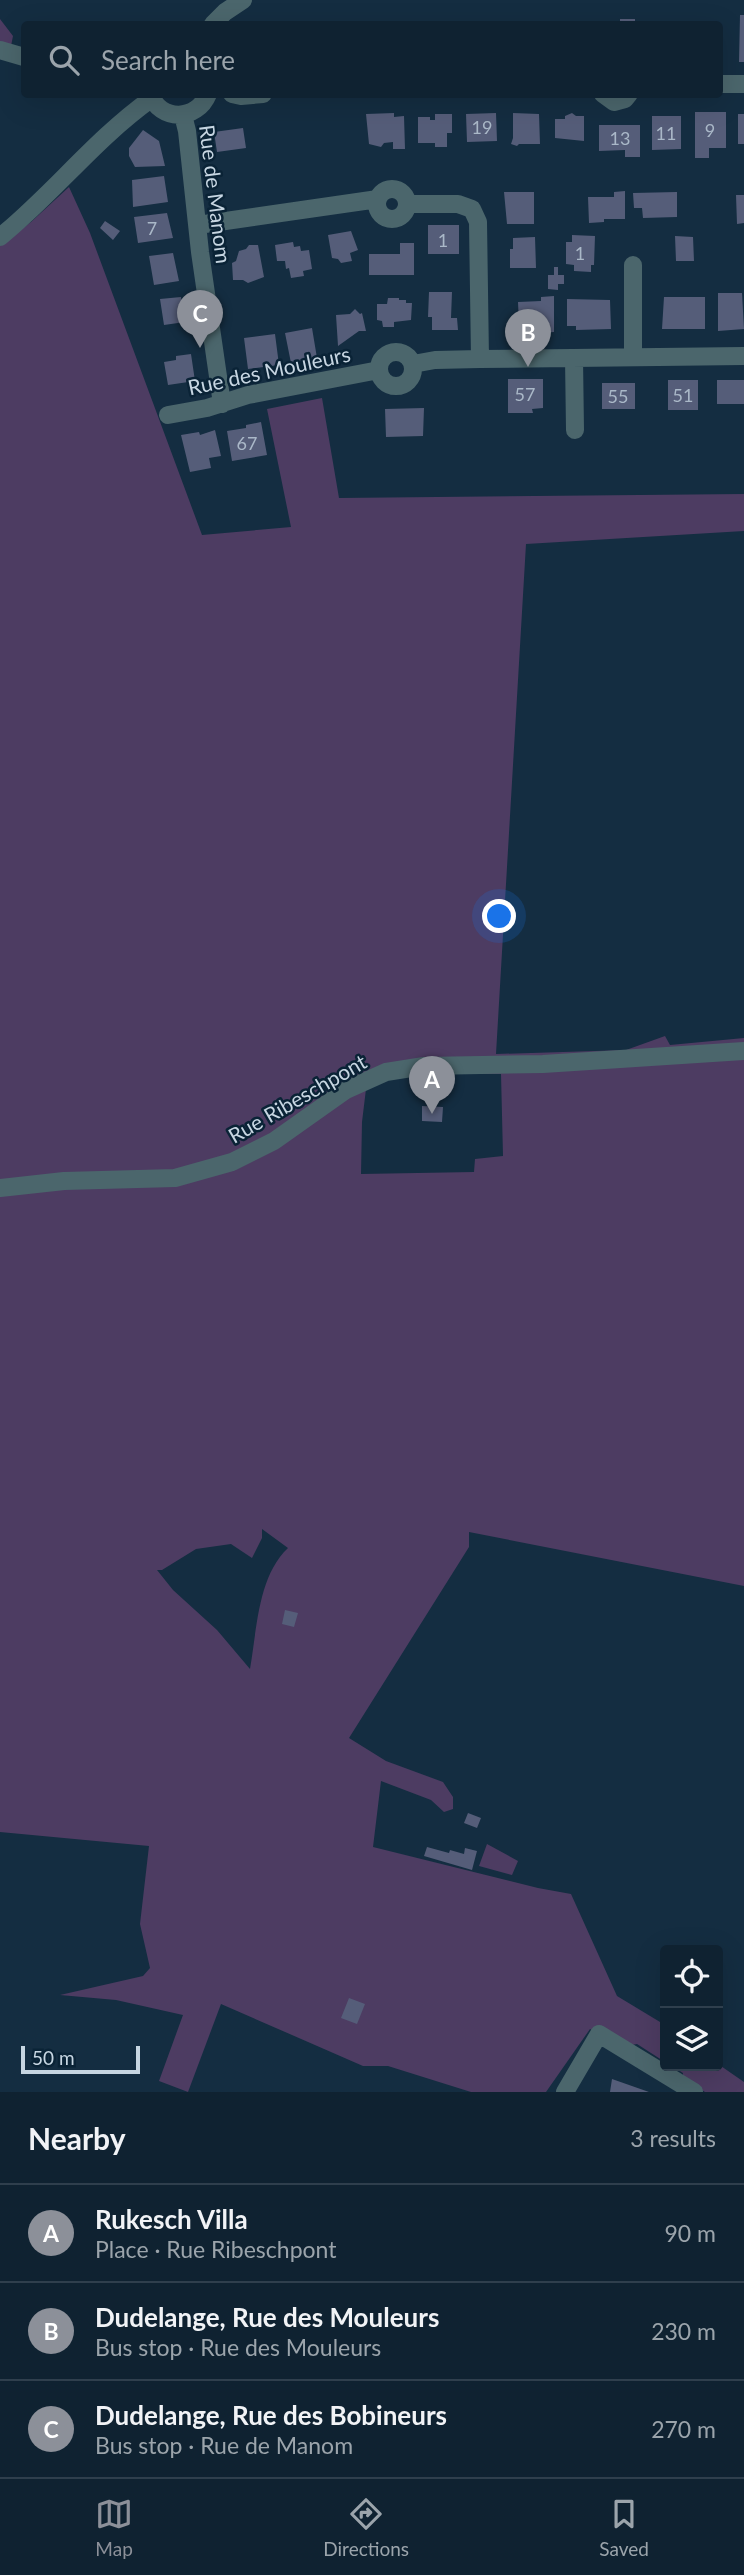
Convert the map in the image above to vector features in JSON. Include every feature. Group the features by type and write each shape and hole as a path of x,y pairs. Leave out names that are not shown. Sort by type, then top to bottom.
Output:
{"street":[{"path":"216,21 243,0"},
{"path":"0,50 21,56"},
{"path":"723,85 744,84"},
{"path":"0,237 29,214 149,98"},
{"path":"151,98 164,112 183,115 200,107 206,98"},
{"path":"608,98 614,102 626,98"},
{"name":"Rue de Manom","path":"183,115 222,404"},
{"path":"198,225 378,199 385,191 395,189 404,194 408,204 458,204 472,209 478,222 480,359"},
{"path":"633,265 633,357"},
{"name":"Rue des Mouleurs","path":"393,352 405,354 412,364 410,378 399,386 385,382 379,370 382,358 393,352"},
{"name":"Rue des Mouleurs","path":"412,364 435,360 744,356"},
{"path":"574,358 575,430"},
{"name":"Rue des Mouleurs","path":"168,415 222,404 248,395 379,370"},
{"name":"Rue Ribeschpont","path":"0,1188 64,1181 175,1178 232,1162 274,1141 346,1090 386,1072 424,1066 543,1064 744,1051"},
{"path":"565,2092 599,2034 694,2092"}],"shaded area":[{"path":"0,19 13,36 11,46 0,43"},
{"path":"69,187 90,233 202,535 291,527 267,409 322,398 339,498 744,494 744,531 526,544 496,1054 626,1050 665,1036 670,1045 744,1038 744,1586 469,1532 469,1547 349,1738 386,1761 443,1782 453,1797 453,1809 444,1812 431,1800 381,1781 373,1847 571,1894 617,1996 660,2022 660,2059 637,2044 621,2047 590,2029 546,2092 471,2092 388,2066 363,2066 221,2004 188,2092 159,2081 183,2015 116,2000 60,1995 143,1976 150,1968 140,1924 149,1846 0,1832 0,246","holes":["425,1074 501,1074 503,1156 475,1159 474,1172 361,1174 366,1089 388,1079","262,1529 288,1548 270,1573 265,1588 250,1669 217,1630 173,1590 157,1570 162,1570 196,1549 231,1544 252,1558 262,1538"]},
{"path":"487,1844 518,1861 512,1875 479,1866"},
{"path":"723,2067 744,2082 744,2092 705,2092 683,2079 683,2073 680,2071 723,2071"}],"building":[{"path":"740,15 744,15 744,62 739,62"},
{"path":"695,112 726,112 726,148 709,148 709,158 695,158"},
{"path":"394,113 394,117 404,116 405,149 393,149 393,142 384,143 381,147 369,144 366,114"},
{"path":"496,113 497,141 467,142 466,114"},
{"path":"513,113 539,114 540,144 511,144"},
{"path":"572,113 584,116 584,141 555,138 555,119 565,119 565,116"},
{"path":"435,114 452,114 452,133 447,133 447,147 435,147 435,143 418,143 418,117 435,120"},
{"path":"738,114 744,114 744,144 738,144"},
{"path":"652,116 681,116 681,149 652,150"},
{"path":"599,125 640,125 640,157 625,157 625,150 599,151"},
{"path":"243,128 246,148 217,152 214,132"},
{"path":"143,130 159,141 165,166 135,167 129,156 129,148"},
{"path":"164,176 168,202 133,207 132,180"},
{"path":"625,191 625,219 604,219 604,222 589,223 588,197 614,197 614,192"},
{"path":"504,192 534,192 534,224 507,224"},
{"path":"677,192 677,217 643,218 642,208 634,208 633,193"},
{"path":"736,195 744,195 744,223 737,224"},
{"path":"167,213 173,238 138,243 134,217"},
{"path":"105,221 120,231 113,240 100,228"},
{"path":"428,225 459,225 459,254 428,254"},
{"path":"351,231 358,250 350,253 352,261 341,263 332,258 328,235"},
{"path":"572,235 595,236 594,265 591,265 591,272 574,271 574,265 566,264 566,242 572,242"},
{"path":"675,236 693,237 694,261 676,261"},
{"path":"535,237 536,268 510,268 513,238"},
{"path":"293,242 294,247 300,246 301,251 309,250 312,269 303,271 304,276 291,278 285,261 277,261 275,245"},
{"path":"400,243 414,243 414,275 369,275 369,254 400,254"},
{"path":"249,245 258,245 264,277 248,283 233,280 232,263 236,261 239,251"},
{"path":"173,253 179,281 154,285 149,256"},
{"path":"554,267 558,267 558,275 564,275 564,284 558,284 558,290 548,289 548,275 554,275"},
{"path":"429,292 452,292 451,318 457,318 458,330 432,330 432,317 428,317"},
{"path":"718,293 742,293 744,329 718,331"},
{"path":"554,296 554,332 541,333 541,325 519,326 518,302 541,301 541,297"},
{"path":"181,297 185,322 164,325 160,299"},
{"path":"664,297 705,297 705,329 662,329"},
{"path":"388,298 399,298 406,300 406,303 412,303 411,320 394,322 394,327 383,327 382,321 377,320 377,304 387,304"},
{"path":"567,299 610,300 611,329 576,330 576,326 567,326"},
{"path":"355,309 362,313 366,331 359,331 338,346 336,315 350,314"},
{"path":"312,328 317,358 291,363 285,333"},
{"path":"275,334 279,365 248,369 244,338"},
{"path":"191,354 195,381 168,385 164,362 176,360 176,356"},
{"path":"508,379 543,379 543,408 532,409 533,413 508,413"},
{"path":"668,380 698,380 698,410 668,410"},
{"path":"717,380 744,380 744,404 717,404"},
{"path":"602,383 635,383 635,409 602,409"},
{"path":"424,408 423,436 386,437 385,409"},
{"path":"261,422 267,455 232,461 227,431"},
{"path":"215,430 221,456 209,458 211,468 190,472 181,435 199,432 200,435"},
{"path":"422,1106 443,1107 442,1122 422,1121"},
{"path":"285,1610 298,1613 294,1627 282,1624"},
{"path":"468,1813 481,1818 477,1828 464,1823"},
{"path":"427,1847 449,1853 450,1850 464,1854 465,1848 477,1851 472,1870 424,1856"},
{"path":"349,1998 365,2004 357,2024 341,2018"},
{"path":"612,2079 649,2092 610,2092"}],"place":[{"name":"Dudelange, Rue des Bobineurs","path":"200,348"},
{"name":"Dudelange, Rue des Mouleurs","path":"528,367"},
{"name":"Rukesch Villa","path":"432,1114"}]}
